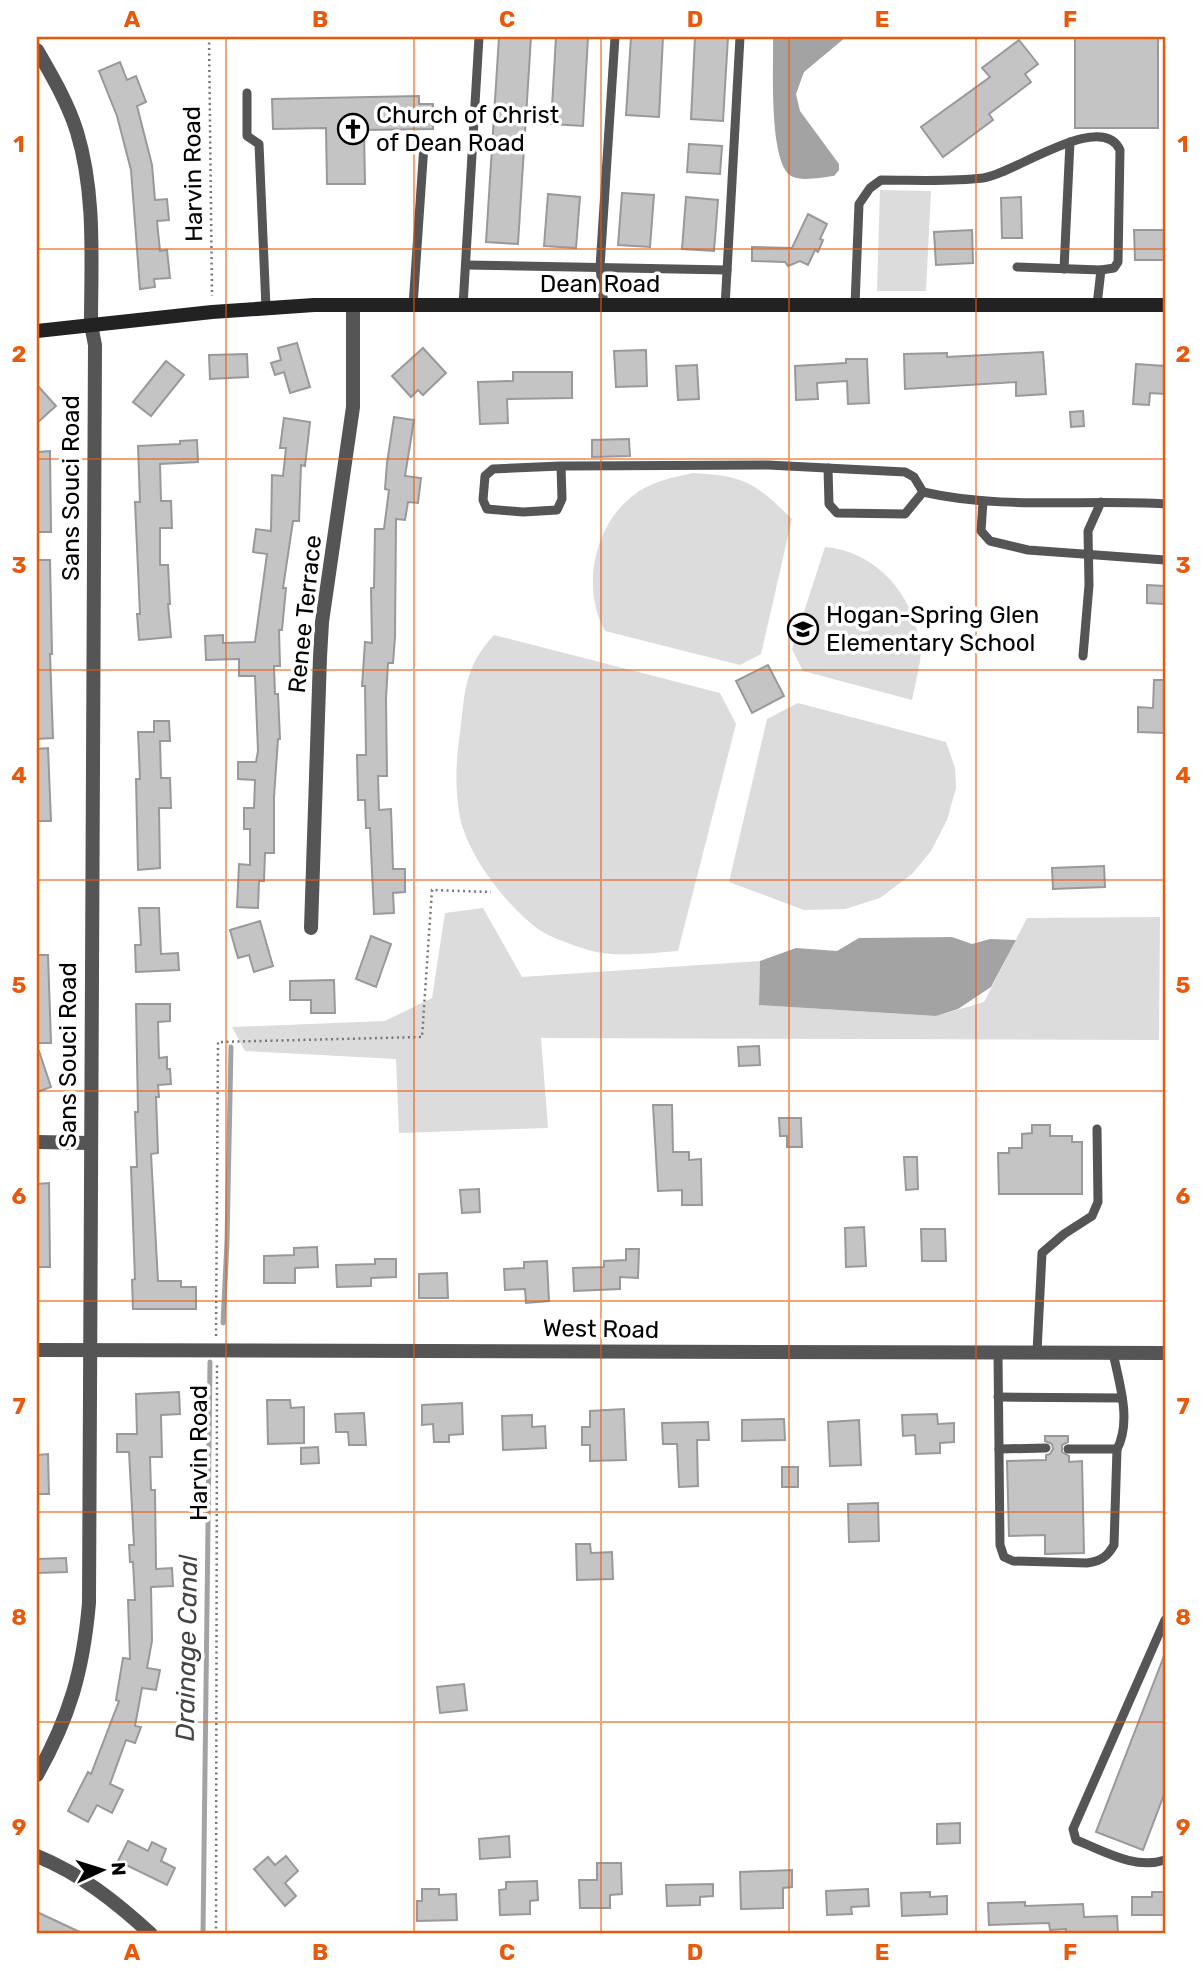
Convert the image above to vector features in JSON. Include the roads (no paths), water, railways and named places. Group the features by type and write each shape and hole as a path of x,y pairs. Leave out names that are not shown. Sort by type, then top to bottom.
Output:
{"main road":[{"name":"Dean Road","path":"37,331 212,312 353,305 1165,305"}],"street":[{"name":"Sans Souci Road","path":"37,50 63,98 85,163 91,222 91,325 95,358 89,1603 86,1640 71,1704 56,1741 37,1775"},
{"name":"Renee Terrace","path":"311,928 322,622 353,407 353,305"},
{"path":"37,1142 90,1143"},
{"name":"West Road","path":"37,1350 1165,1353"},
{"path":"37,1856 77,1875 103,1893 151,1934"}],"lane":[{"path":"463,306 479,37"},
{"path":"604,306 600,267 615,37"},
{"path":"725,307 740,37"},
{"path":"247,93 247,136 260,144 266,308"},
{"path":"855,305 859,204 870,188 881,180 986,178 1085,136 1111,138 1120,150 1118,262 1114,268 1101,270 1017,267"},
{"path":"1064,269 1070,142"},
{"path":"414,306 424,145"},
{"path":"466,265 727,270"},
{"path":"1097,305 1101,270"},
{"path":"561,466 562,499 557,510 523,512 487,509 483,500 485,476 493,469 561,466 768,465 905,472 914,477 923,492 947,497 983,501 1165,505"},
{"path":"828,468 829,504 837,513 905,514 923,492"},
{"path":"983,501 981,531 990,541 1028,550 1165,560"},
{"path":"1083,656 1090,554 1088,531 1101,502"},
{"path":"1037,1352 1042,1253 1064,1234 1092,1216 1098,1202 1097,1129"},
{"path":"998,1353 1000,1545 1004,1557 1013,1561 1087,1563 1098,1562 1107,1556 1114,1545 1117,1449 1122,1438 1122,1398 1113,1353"},
{"path":"998,1397 1122,1398"},
{"path":"999,1448 1045,1448"},
{"path":"1069,1449 1117,1449"},
{"path":"1165,1620 1073,1829 1076,1840 1128,1860 1152,1864 1165,1860"}],"waterway":[{"name":"Drainage Canal","path":"223,1323 231,1047"},
{"name":"Drainage Canal","path":"203,1934 210,1362"}],"place":[{"name":"Church of Christ of Dean Road","path":"353,129"},
{"name":"Hogan-Spring Glen Elementary School","path":"803,629"}]}
